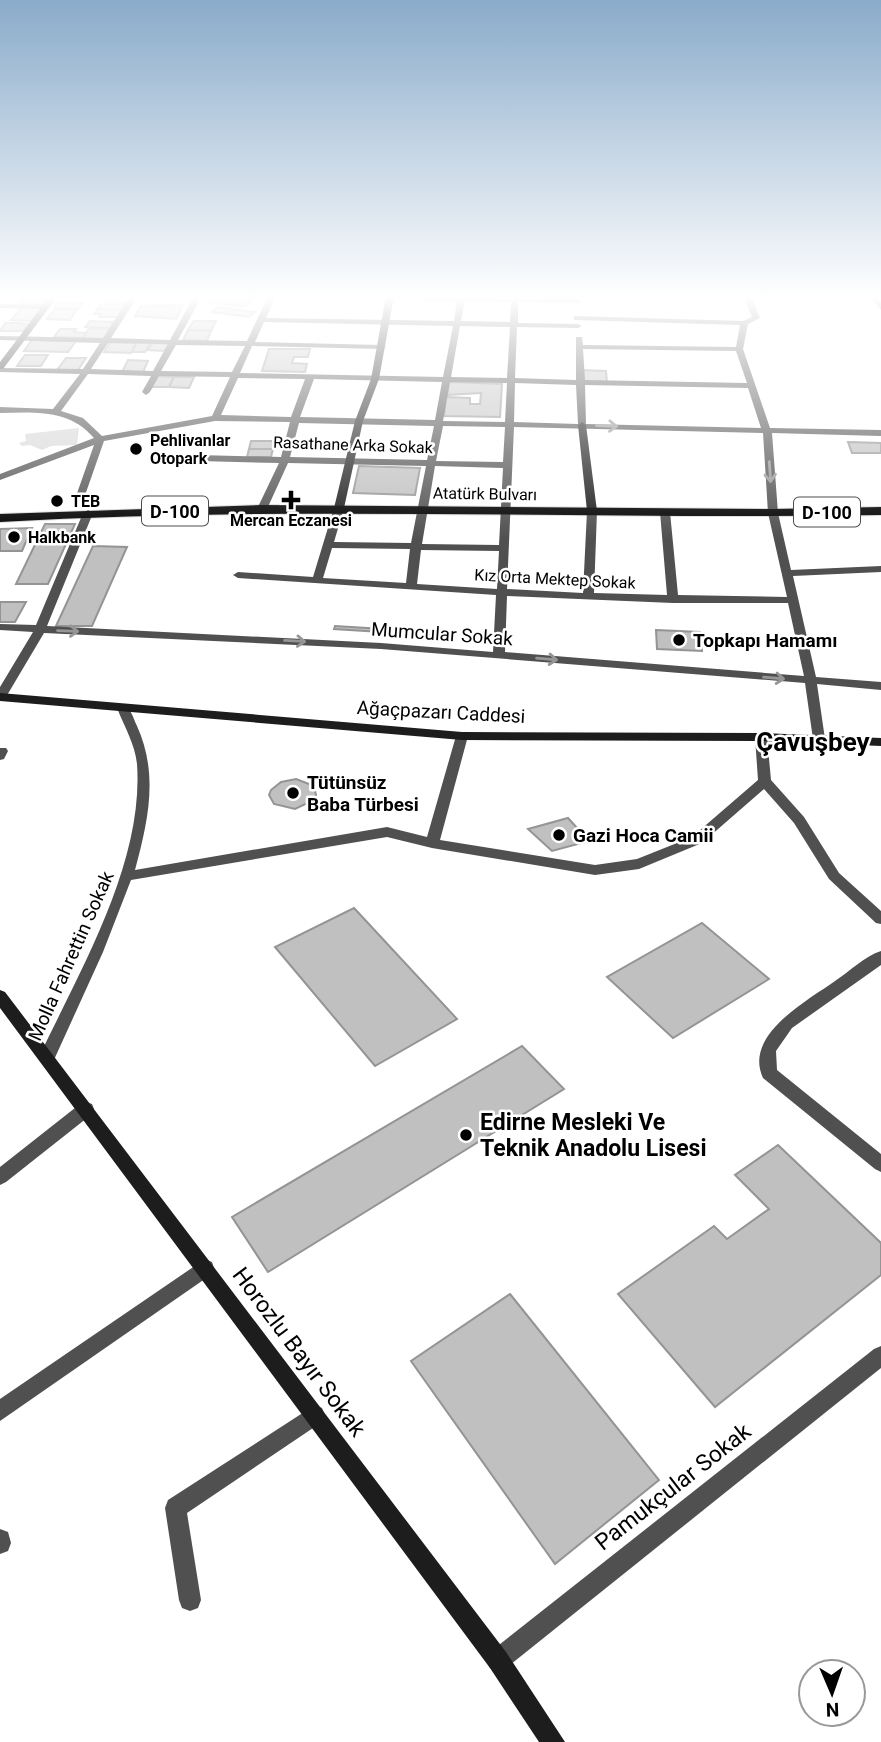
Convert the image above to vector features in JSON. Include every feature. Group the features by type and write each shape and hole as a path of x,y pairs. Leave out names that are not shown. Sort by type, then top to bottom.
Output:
{"main road":[{"name":"Atatürk Bulvarı","path":"0,518 88,513 339,508 773,513 881,511"},
{"name":"Atatürk Bulvarı","path":"0,510 69,509 88,513"}],"street":[{"path":"55,411 82,377"},
{"path":"146,392 154,377"},
{"path":"215,418 234,377"},
{"path":"284,377 750,387"},
{"path":"411,587 447,377"},
{"path":"499,656 513,377"},
{"path":"580,377 582,425 592,511 588,596"},
{"path":"747,377 767,431 773,513 811,681 820,738"},
{"path":"262,509 285,458 310,378"},
{"path":"317,581 339,508 359,421 375,379"},
{"path":"0,410 55,411 77,418 94,430 100,439"},
{"path":"0,477 100,439 215,418 881,433"},
{"path":"80,499 100,439"},
{"name":"Rasathane Arka Sokak","path":"198,458 508,465"},
{"path":"665,512 673,600"},
{"path":"0,697 40,630 88,513"},
{"path":"328,545 503,548"},
{"path":"786,573 881,569"},
{"name":"Kız Orta Mektep Sokak","path":"238,575 502,593 673,600 792,600"},
{"name":"Mumcular Sokak","path":"0,627 381,646 881,686"},
{"name":"Ağaçpazarı Caddesi","path":"0,697 462,736 761,737 881,742"},
{"name":"Molla Fahrettin Sokak","path":"47,1057 128,876 144,791 143,762 123,708"},
{"path":"432,843 462,736"},
{"path":"761,737 765,781 799,820 834,876 881,919"},
{"path":"128,876 387,832 432,843 595,870 639,864 697,840 765,781"},
{"path":"881,957 786,1024 768,1050 769,1073 881,1164"},
{"name":"Horozlu Bayır Sokak","path":"0,996 498,1660 553,1742"},
{"path":"0,1177 86,1109"},
{"path":"0,1410 205,1268"},
{"name":"Pamukçular Sokak","path":"498,1660 881,1356"},
{"path":"190,1600 176,1508 316,1415"}],"shaded area":[{"path":"79,428 77,445 51,446 42,450 19,443 26,441 25,434"}],"building":[{"path":"154,377 174,377 169,387 150,387"},
{"path":"174,377 194,377 189,388 169,387"},
{"path":"581,377 607,377 607,383 581,382"},
{"path":"449,382 502,384 500,417 444,416 446,397 470,398 470,404 480,404 481,393 447,395"},
{"path":"251,441 275,441 273,449 249,449"},
{"path":"848,442 881,443 881,453 852,453"},
{"path":"249,449 273,449 271,457 247,457"},
{"path":"359,466 420,468 415,495 353,493"},
{"path":"45,524 75,524 48,584 16,584"},
{"path":"32,528 22,551 0,551 0,529"},
{"path":"93,546 127,547 92,626 56,626"},
{"path":"0,602 26,602 15,622 0,622"},
{"path":"335,626 382,629 381,632 334,629"},
{"name":"Topkapı Hamamı","path":"656,630 700,632 702,651 657,649"},
{"name":"Tütünsüz Baba Türbesi","path":"296,779 314,786 314,800 295,809 274,804 269,795 271,790 281,782"},
{"name":"Gazi Hoca Camii","path":"568,818 589,841 552,851 528,829"},
{"path":"354,908 457,1019 375,1066 275,947"},
{"path":"702,923 769,979 673,1038 607,977"},
{"path":"522,1046 564,1089 268,1272 232,1217"},
{"path":"778,1145 881,1243 881,1275 715,1407 618,1294 714,1226 727,1239 769,1209 735,1175"},
{"path":"510,1294 659,1480 555,1564 411,1361"}],"place":[{"name":"Pehlivanlar Otopark","path":"136,449"},
{"name":"Mercan Eczanesi","path":"291,500"},
{"name":"TEB","path":"57,501"},
{"name":"Halkbank","path":"14,537"},
{"name":"Topkapı Hamamı","path":"679,640"},
{"name":"Tütünsüz Baba Türbesi","path":"293,793"},
{"name":"Gazi Hoca Camii","path":"559,835"},
{"name":"Edirne Mesleki Ve Teknik Anadolu Lisesi","path":"466,1135"}],"district":[{"name":"Çavuşbey","path":"813,742"}]}
